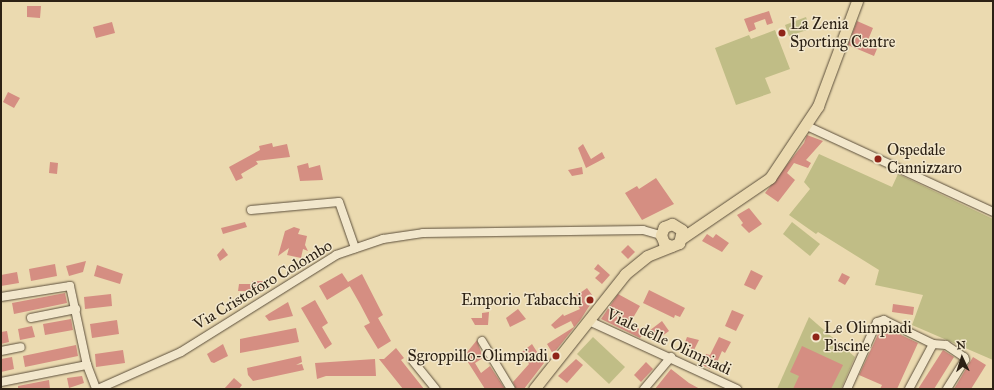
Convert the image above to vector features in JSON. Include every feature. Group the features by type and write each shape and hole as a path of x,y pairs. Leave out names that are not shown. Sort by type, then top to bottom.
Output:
{"main road":[{"path":"647,256 671,246 706,219 744,198 770,178 807,126 827,84 857,1"},
{"path":"534,389 590,321 625,274 647,256 671,224 706,219"},
{"path":"671,224 680,227 682,238"},
{"path":"661,236 664,243 671,246"}],"street":[{"path":"807,126 993,212"},
{"path":"251,210 339,202 354,248"},
{"path":"643,230 671,224"},
{"path":"643,230 661,236"},
{"name":"Via Cristoforo Colombo","path":"97,389 181,352 319,264 354,248 383,239 423,234 643,230"},
{"path":"1,297 67,285 72,288 87,365 97,389"},
{"path":"31,318 76,309"},
{"path":"847,389 880,320 933,344 946,345 965,360 947,389"},
{"name":"Viale delle Olimpiadi","path":"590,321 737,389"},
{"path":"482,341 511,389"},
{"path":"909,389 933,344"},
{"path":"1,351 21,346"},
{"path":"644,389 671,358"},
{"path":"413,361 436,389"},
{"path":"1,382 87,365"}],"shaded area":[{"path":"806,17 810,29 789,36 785,25"},
{"path":"775,30 790,69 765,78 771,93 736,105 715,48 749,35 751,39"},
{"path":"819,154 892,187 898,174 993,219 993,360 912,325 923,295 875,285 879,270 818,232 816,234 789,215 810,189 804,182"},
{"path":"792,222 820,244 810,256 783,234"},
{"name":"Le Olimpiadi Piscine","path":"809,317 855,357 841,389 777,389"},
{"path":"593,337 625,367 609,384 577,354"}],"building":[{"path":"27,6 41,6 40,18 27,17"},
{"path":"769,11 773,23 767,25 765,19 754,23 756,29 749,32 744,19"},
{"path":"857,21 873,28 868,40 879,44 874,56 848,45"},
{"path":"112,22 115,33 96,38 93,27"},
{"path":"8,92 20,98 14,108 3,102"},
{"path":"807,135 823,141 806,160 811,163 808,168 794,163 787,173 795,180 778,202 765,193 804,143"},
{"path":"272,143 273,147 287,144 290,157 256,161 258,164 241,174 243,178 236,181 229,167 260,150 259,146"},
{"path":"583,144 591,159 602,152 605,158 586,168 578,148"},
{"path":"50,162 58,163 57,174 49,173"},
{"path":"308,163 309,168 320,165 323,180 300,181 297,166"},
{"path":"582,167 583,174 572,176 568,170"},
{"path":"656,178 674,204 642,220 625,193 637,186 639,189"},
{"path":"749,208 762,224 749,233 741,225 743,223 737,215"},
{"path":"245,222 247,227 223,234 221,228"},
{"path":"294,227 300,229 298,234 307,236 305,245 308,251 303,249 301,258 287,255 289,248 278,256 285,231"},
{"path":"707,234 713,238 716,234 729,243 722,252 702,241"},
{"path":"628,245 635,252 628,259 621,252"},
{"path":"223,248 228,255 220,261 217,255"},
{"path":"86,261 83,272 69,276 66,266"},
{"path":"55,264 57,276 31,281 29,269"},
{"path":"598,264 610,275 602,284 595,278 600,273 594,269"},
{"path":"97,265 123,274 120,284 94,276"},
{"path":"751,270 763,276 755,290 744,285"},
{"path":"17,272 19,283 1,286 1,275"},
{"path":"342,273 348,282 362,274 383,315 378,318 391,341 378,349 364,326 370,323 350,286 327,300 319,286"},
{"path":"842,273 850,277 845,285 838,281"},
{"path":"252,281 266,281 266,288 258,288 258,291 238,291 239,284 252,284"},
{"path":"587,288 595,299 581,319 553,354 547,344 574,327 571,321 555,329 551,325 563,314 564,316 580,309 573,298"},
{"path":"649,290 685,308 680,317 675,315 674,318 643,303"},
{"path":"65,293 67,303 14,314 12,303"},
{"path":"111,294 112,306 85,309 84,297"},
{"path":"618,294 640,306 630,323 644,332 640,338 601,319"},
{"path":"315,300 328,323 322,327 332,344 325,349 301,308"},
{"path":"288,302 293,316 269,321 265,316"},
{"path":"893,304 914,307 913,315 892,312"},
{"path":"518,309 526,319 510,327 506,318"},
{"path":"732,310 744,315 736,331 725,326"},
{"path":"489,312 488,325 475,325 471,318 482,318 482,313"},
{"path":"71,319 73,330 45,335 43,324"},
{"path":"117,320 119,334 92,338 90,324"},
{"path":"662,321 669,331 658,339 654,338 649,331"},
{"path":"32,326 35,337 20,340 18,329"},
{"path":"882,326 918,343 897,389 880,389 882,385 859,375"},
{"path":"296,328 299,342 240,353 240,339"},
{"path":"7,331 9,342 1,344 1,332"},
{"path":"687,337 699,340 694,350 684,345"},
{"path":"719,337 731,342 725,353 722,351 715,367 711,365 710,369 702,365 706,354 710,355"},
{"path":"477,340 483,358 475,363 481,373 490,366 505,389 485,389 464,356"},
{"path":"223,344 228,356 214,363 211,362 207,354"},
{"path":"532,344 544,363 524,389 516,389 513,382 529,364 522,352"},
{"path":"76,345 78,356 25,367 23,356"},
{"path":"802,346 843,365 831,389 793,389 799,376 790,372"},
{"path":"396,348 404,358 401,360 424,389 403,389 379,359 384,359"},
{"path":"123,350 125,363 96,367 95,354"},
{"path":"943,350 954,357 934,389 918,389"},
{"path":"301,356 302,362 296,365 302,364 304,370 253,381 248,375 247,368"},
{"path":"12,357 14,369 1,372 1,359"},
{"path":"973,357 986,365 971,389 954,389"},
{"path":"375,359 376,376 326,376 317,379 315,363"},
{"path":"576,359 583,365 567,383 558,376"},
{"path":"646,362 653,369 641,382 634,375"},
{"path":"671,369 689,383 700,389 655,389"},
{"path":"82,376 84,383 69,388 67,378"},
{"path":"234,378 242,385 239,389 224,389"},
{"path":"49,380 50,389 18,389 18,386"}],"place":[{"name":"La Zenia Sporting Centre","path":"782,33"},
{"name":"Ospedale Cannizzaro","path":"878,159"},
{"name":"Emporio Tabacchi","path":"590,300"},
{"name":"Le Olimpiadi Piscine","path":"816,337"},
{"name":"Sgroppillo-Olimpiadi","path":"556,356"}]}
